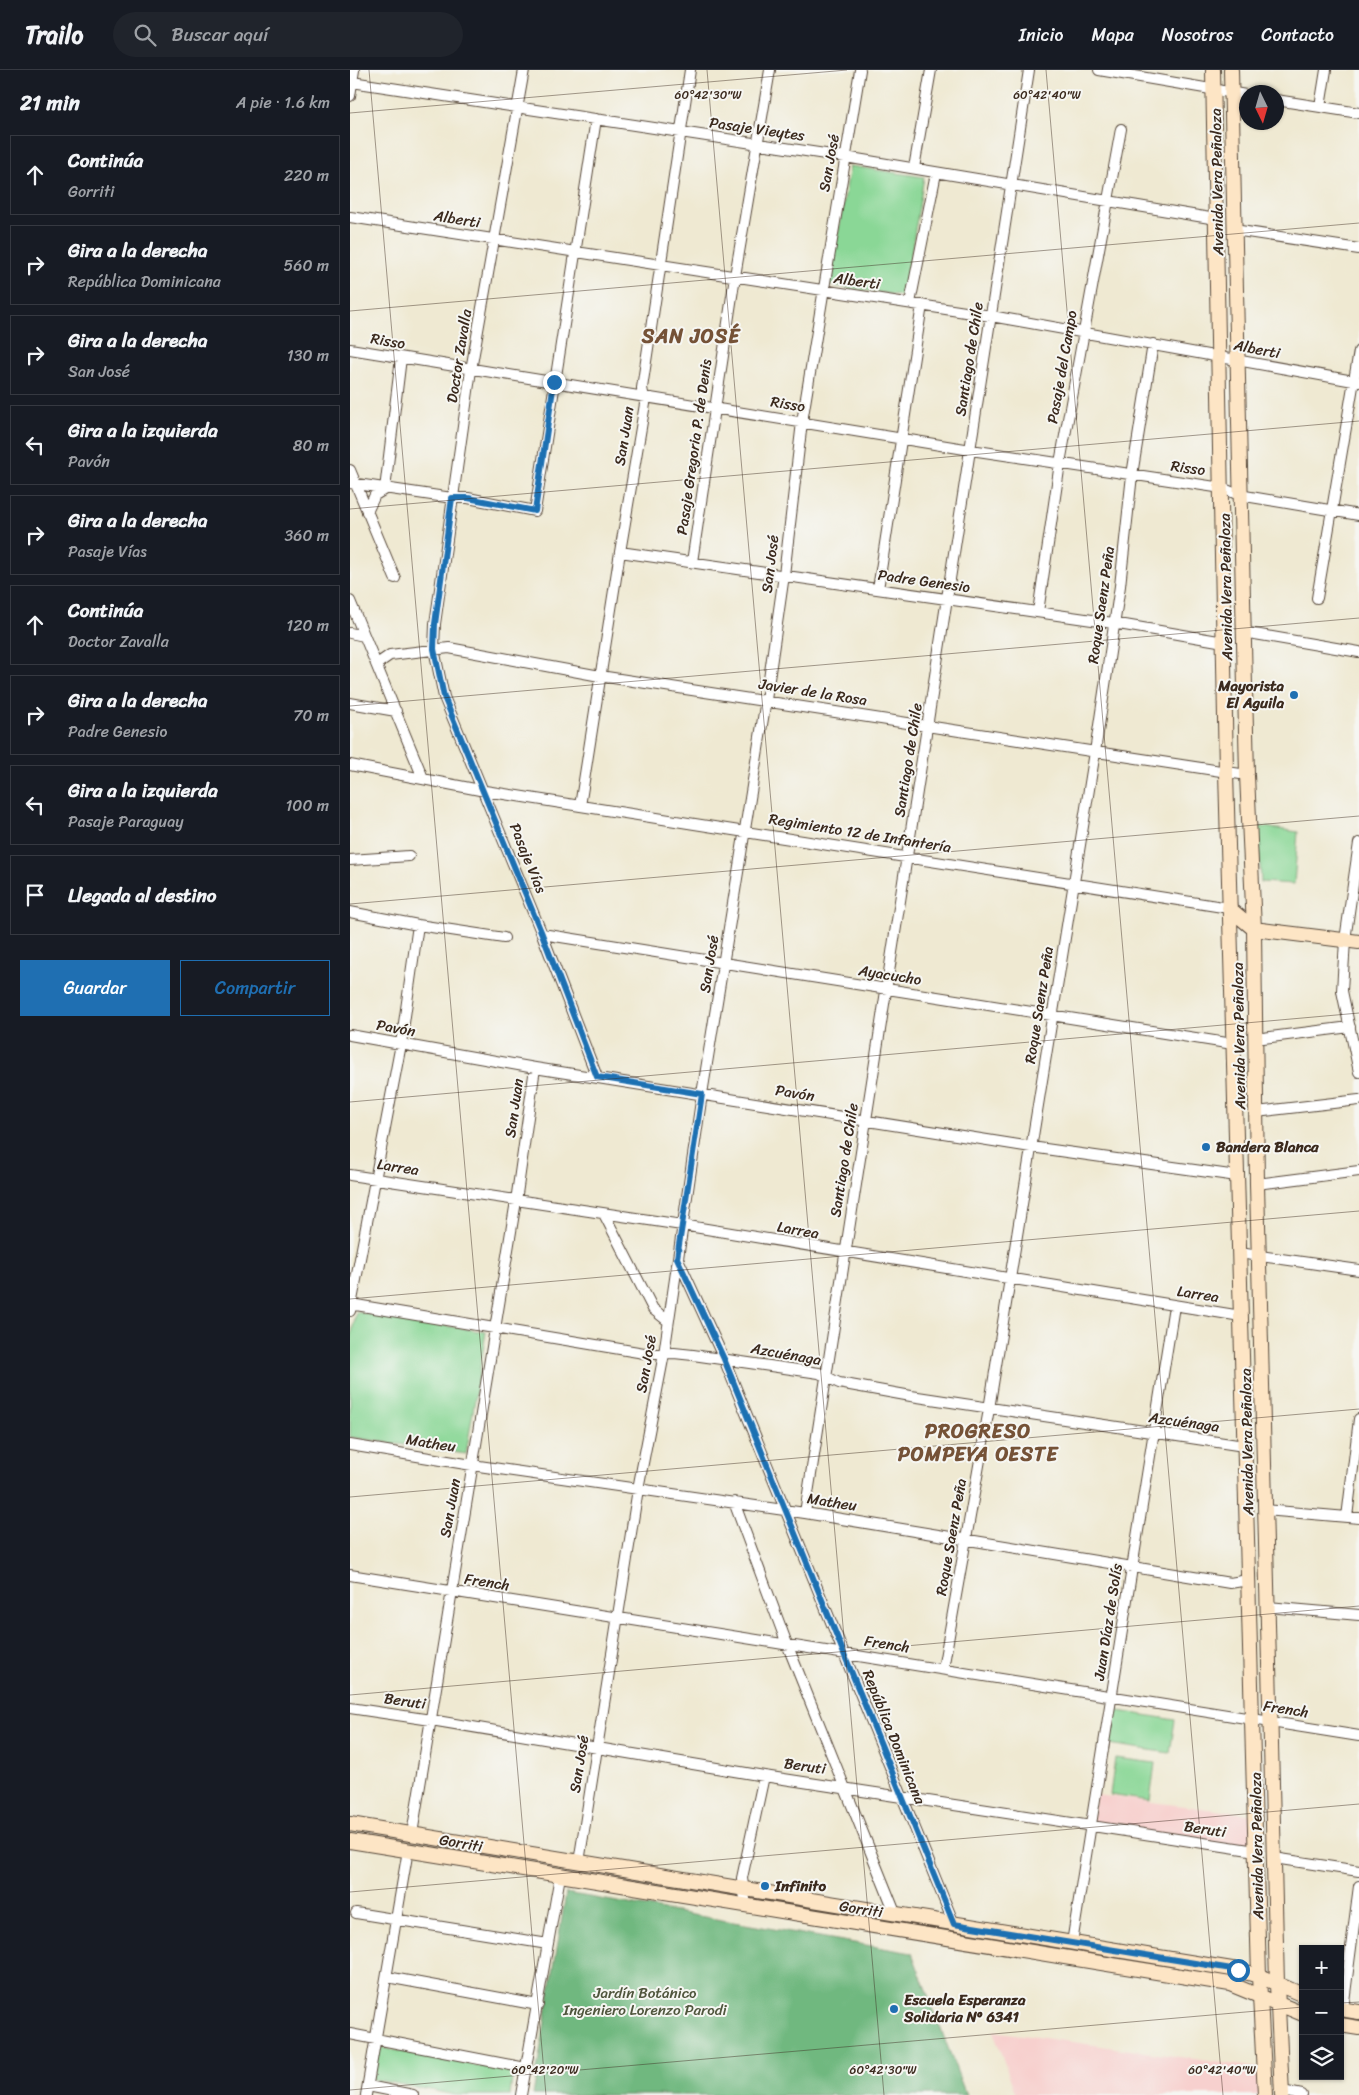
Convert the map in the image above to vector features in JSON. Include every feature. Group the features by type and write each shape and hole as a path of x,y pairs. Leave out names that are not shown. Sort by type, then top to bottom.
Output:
{"main road":[{"name":"Avenida Vera Peñaloza","path":"1213,70 1229,908 1259,1976 1265,2095"},
{"name":"Avenida Vera Peñaloza","path":"1231,70 1238,361 1239,495 1247,776 1254,929 1257,1184 1277,1984 1282,2093"},
{"path":"1229,908 1254,929 1352,941"},
{"name":"Gorriti","path":"350,1824 1238,1970 1259,1976 1299,1993"},
{"name":"Gorriti","path":"350,1841 1230,1984 1299,2012"},
{"path":"1344,2009 1359,2012"},
{"path":"1344,2026 1359,2028"}],"street":[{"path":"350,96 354,70"},
{"name":"Doctor Zavalla","path":"434,649 435,624 471,370 524,70"},
{"name":"San Juan","path":"580,806 645,404 642,388 690,70"},
{"name":"Pasaje Gregoria P. de Denis","path":"692,562 735,276 770,70"},
{"name":"San José","path":"579,1862 638,1489 664,1354 702,1094 766,700 784,575 802,422 822,290 860,70"},
{"path":"914,168 931,70"},
{"name":"Santiago de Chile","path":"805,1513 1029,70"},
{"path":"1099,70 1131,73 1239,94"},
{"path":"1320,107 1326,70"},
{"name":"Pasaje Vieytes","path":"352,82 845,157 1216,219"},
{"path":"1284,101 1359,113"},
{"path":"353,483 452,498 468,498 535,511 596,119"},
{"name":"Pasaje del Campo","path":"1038,612 1060,464 1121,128"},
{"path":"910,303 936,173"},
{"name":"Alberti","path":"350,217 991,316 1356,382"},
{"path":"1234,230 1359,249"},
{"path":"878,589 922,305"},
{"name":"Roque Saenz Peña","path":"943,1668 988,1409 1095,752 1120,586 1132,475 1153,344"},
{"name":"Risso","path":"350,349 971,450 1222,488 1239,495 1359,514"},
{"path":"1317,598 1356,382 1359,352"},
{"path":"385,489 401,358"},
{"path":"350,470 353,483 395,578"},
{"path":"367,512 375,495 385,489"},
{"name":"Padre Genesio","path":"620,552 1113,623 1224,642"},
{"path":"350,601 423,778"},
{"path":"1243,632 1359,652"},
{"path":"350,633 364,636"},
{"name":"Javier de la Rosa","path":"376,664 390,655 449,648 600,676 766,700 1247,776"},
{"name":"Pasaje Vías","path":"434,649 444,697 485,791 597,1077"},
{"path":"350,704 396,710"},
{"name":"Regimiento 12 de Infantería","path":"350,765 485,791 1229,908"},
{"path":"1359,843 1352,941 1342,991 1350,1027 1357,1046 1359,1072"},
{"path":"350,860 409,856"},
{"path":"350,912 504,938"},
{"path":"350,1306 401,1044 418,925"},
{"name":"Ayacucho","path":"542,934 1233,1044"},
{"path":"1255,1039 1350,1027"},
{"name":"Pavón","path":"350,1035 535,1068 1031,1146 1237,1176"},
{"name":"San Juan","path":"412,1834 516,1201 535,1068"},
{"path":"1256,1112 1359,1100"},
{"path":"1257,1184 1359,1171"},
{"name":"Larrea","path":"350,1175 682,1225 844,1253 1241,1316"},
{"path":"604,1214 653,1309 668,1321"},
{"path":"1239,1253 1359,1270"},
{"name":"República Dominicana","path":"677,1258 724,1359 954,1924"},
{"name":"Azcuénaga","path":"350,1306 650,1354 674,1353 819,1373 839,1383 988,1409 1244,1446"},
{"name":"Juan Díaz de Solís","path":"1072,1943 1174,1306"},
{"path":"1347,1517 1359,1419"},
{"name":"Matheu","path":"350,1445 472,1465 805,1513 1230,1583 1248,1580"},
{"path":"734,1502 788,1644 896,1915"},
{"path":"1265,1510 1359,1518"},
{"name":"French","path":"350,1575 618,1619 943,1668 1359,1736"},
{"path":"1268,1607 1359,1615"},
{"name":"Beruti","path":"350,1708 764,1776 1256,1852"},
{"path":"746,1906 742,1878 764,1776"},
{"path":"408,1850 367,2091 413,2095"},
{"path":"1274,1858 1359,1871"},
{"path":"522,2095 560,1876"},
{"path":"1344,1995 1359,1886"},
{"path":"356,1912 548,1944"},
{"path":"387,1977 538,2005"},
{"path":"350,2034 526,2068"},
{"path":"1282,2093 1302,2095"}],"shaded area":[{"path":"1096,1795 1255,1815 1256,1851 1091,1827"},
{"path":"993,2031 1259,2068 1261,2095 1016,2095"}],"green space":[{"path":"850,166 924,177 904,296 829,285"},
{"path":"1258,826 1298,832 1294,884 1261,882"},
{"path":"356,1312 486,1332 466,1454 350,1437 350,1344"},
{"path":"1113,1710 1175,1720 1170,1753 1108,1744"},
{"path":"1115,1758 1155,1763 1150,1801 1110,1795"},
{"name":"Jardín Botánico Ingeniero Lorenzo Parodi","path":"566,1893 912,1953 966,2095 533,2095"},
{"path":"378,2047 513,2072 510,2095 456,2095 372,2079"}],"place":[{"name":"Mayorista El Aguila","path":"1294,695"},
{"name":"Bandera Blanca","path":"1206,1147"},
{"name":"Infinito","path":"765,1886"},
{"name":"Escuela Esperanza Solidaria Nº 6341","path":"894,2009"}],"district":[{"name":"SAN JOSÉ","path":"691,336"},
{"name":"PROGRESO POMPEYA OESTE","path":"978,1442"}],"route":[{"path":"554,382 535,511 468,498 452,498 435,624 434,649 444,697 485,791 597,1077 702,1094 677,1258 724,1359 954,1924 1238,1970"}]}
